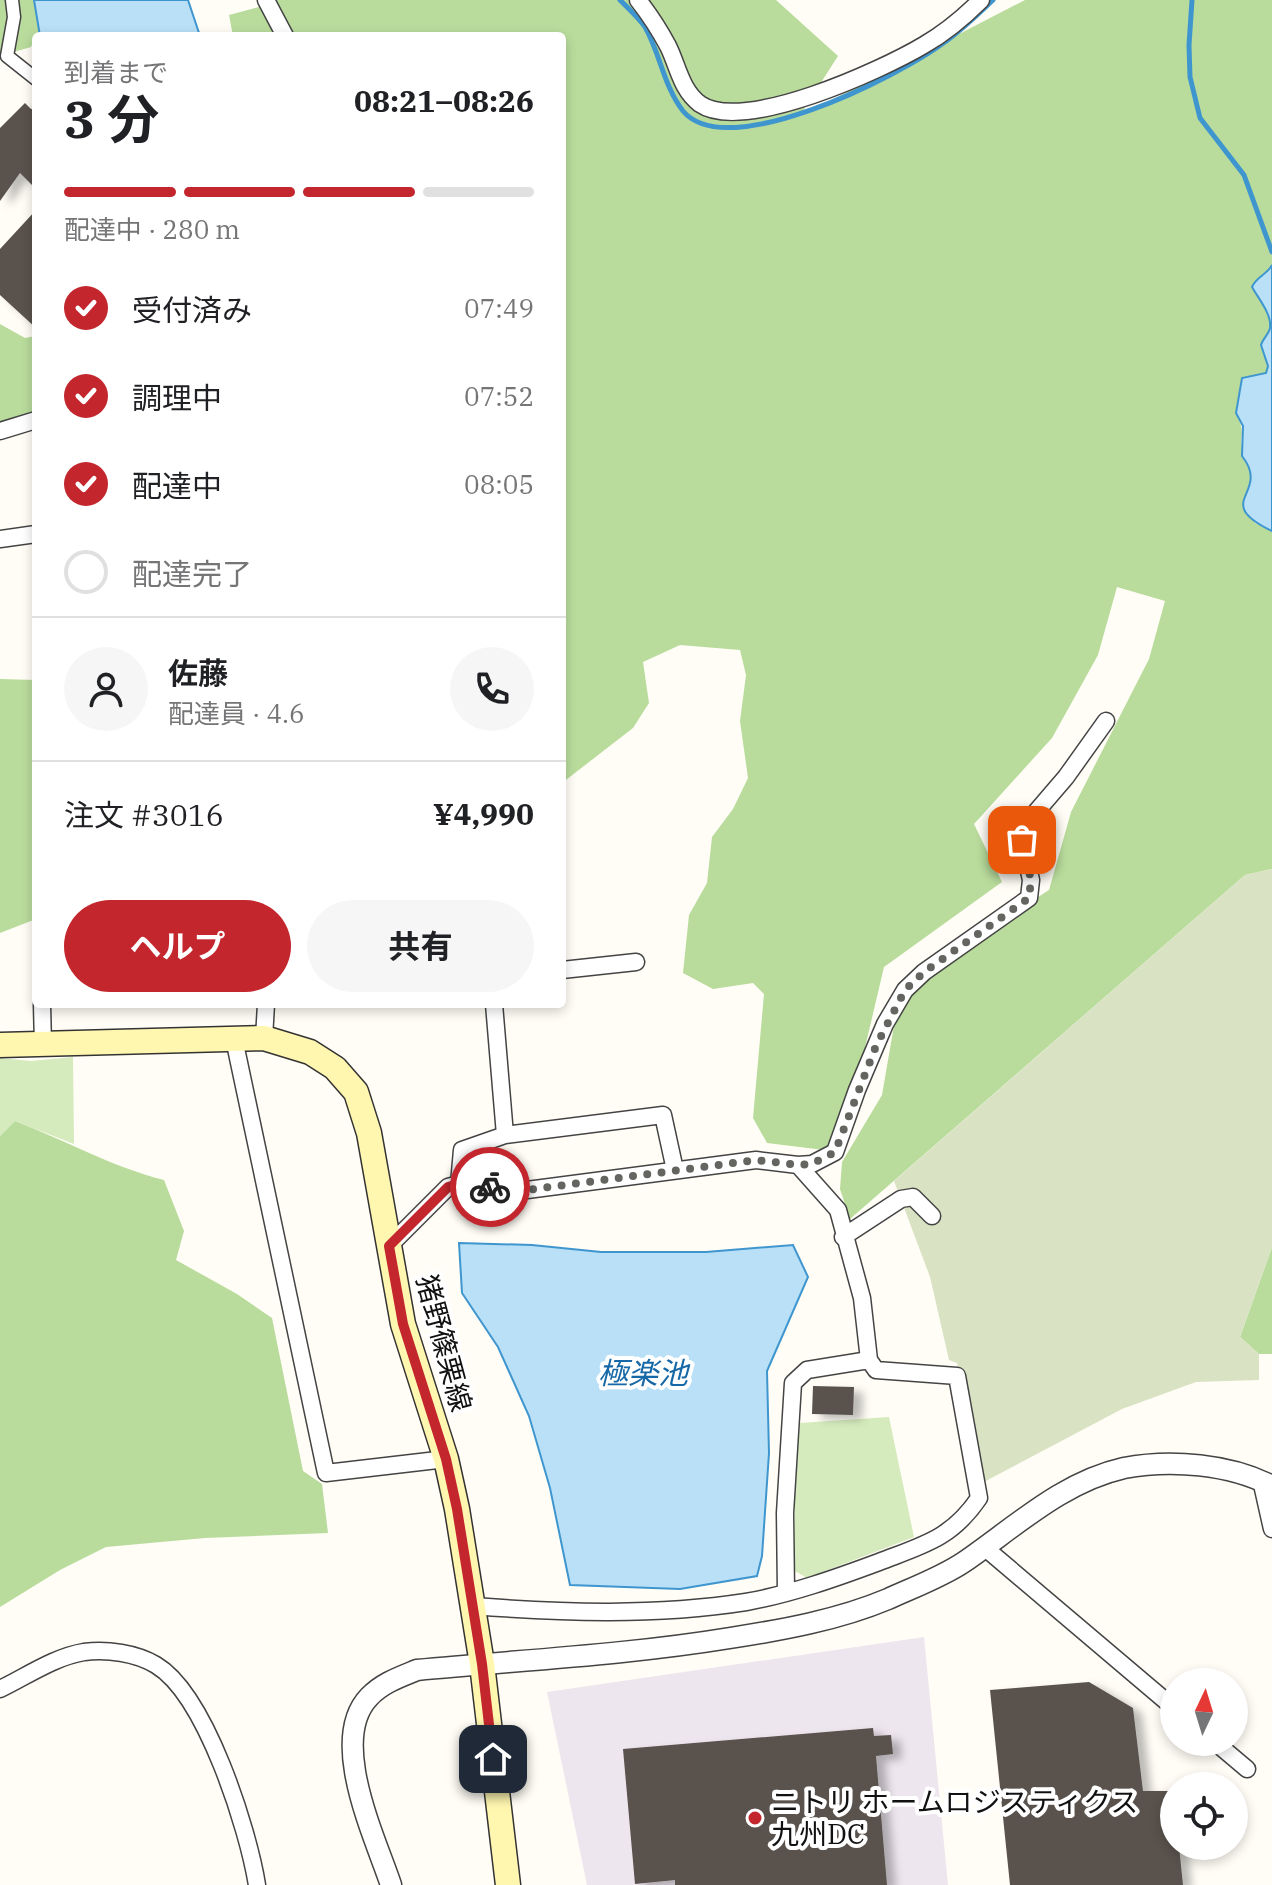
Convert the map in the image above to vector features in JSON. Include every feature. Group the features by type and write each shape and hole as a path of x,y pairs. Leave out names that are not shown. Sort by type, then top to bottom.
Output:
{"main road":[{"name":"猪野篠栗線","path":"0,1045 264,1038 310,1052 335,1068 356,1092 369,1133 403,1324 446,1459 457,1509 482,1664 508,1885"}],"street":[{"path":"12,0 14,17 7,56 32,76"},
{"path":"266,0 283,32"},
{"path":"638,0 668,46 682,84 698,103 710,109 742,112 784,105 877,70 926,44 981,0"},
{"path":"0,431 32,421"},
{"path":"0,539 32,535"},
{"path":"389,1246 448,1187 459,1184 527,1190 756,1160 812,1164 835,1152 885,1024 905,990 924,972 1029,898 1031,880 1022,840 1024,826 1066,777 1106,721"},
{"path":"566,970 636,962"},
{"path":"42,1008 43,1046"},
{"path":"264,1038 266,1008"},
{"path":"494,1008 505,1135"},
{"path":"234,1039 326,1473 446,1459"},
{"path":"459,1184 462,1150 505,1135 663,1115 675,1170"},
{"path":"473,1606 556,1612 677,1609 746,1602 821,1583 931,1542 963,1521 979,1498 957,1376 876,1370 869,1360 862,1298 838,1210 798,1165"},
{"path":"843,1237 901,1199 913,1197 932,1216"},
{"path":"786,1592 785,1513 793,1383 807,1370 869,1360"},
{"path":"391,1885 351,1757 352,1736 356,1718 366,1699 382,1685 417,1670 658,1650 788,1629 885,1600 961,1564 1065,1490 1124,1469 1184,1465 1209,1467 1266,1483 1272,1529"},
{"path":"984,1547 1160,1696"},
{"path":"0,1689 65,1657 87,1652 130,1655 156,1665 174,1680 188,1698 231,1785 251,1850 257,1885"},
{"path":"1232,1756 1247,1769"}],"shaded area":[{"path":"924,1637 948,1885 587,1885 547,1692"}],"green space":[{"path":"0,0 34,0 41,32 32,32 31,47 0,56"},
{"path":"274,0 776,0 838,56 799,117 1025,0 1272,0 1272,265 1252,287 1270,323 1261,345 1268,366 1266,373 1247,376 1236,413 1242,430 1243,451 1257,481 1246,505 1255,523 1272,531 1272,869 1245,875 850,1219 840,1189 842,1162 882,1095 901,985 1049,890 1071,812 1149,659 1165,601 1117,587 1098,655 1052,738 974,824 1002,882 884,967 843,1141 832,1151 767,1143 753,1118 764,994 753,983 713,989 683,973 689,915 707,883 712,837 733,809 748,778 740,721 746,675 740,650 680,645 643,662 649,703 633,728 566,780 566,32 232,32 229,15 274,3"},
{"path":"0,324 25,338 32,337 32,415 0,424"},
{"path":"0,679 32,680 32,921 0,933"},
{"path":"1272,869 1272,1247 1240,1337 1259,1354 1259,1380 1196,1382 1122,1409 982,1483 957,1363 949,1360 930,1277 894,1181 1245,875"},
{"path":"73,1057 74,1144 15,1121 0,1136 0,1058 31,1061"},
{"path":"15,1121 107,1161 164,1180 184,1231 176,1260 237,1294 272,1318 303,1471 322,1484 328,1533 205,1538 106,1547 60,1570 0,1607 0,1136"},
{"path":"1272,1247 1272,1354 1259,1354 1240,1337"},
{"path":"889,1417 914,1537 807,1578 795,1571 795,1496 800,1423"}],"water":[{"path":"34,0 188,0 199,32 39,32"},
{"path":"1272,265 1272,531 1245,512 1243,504 1251,480 1242,456 1243,426 1236,413 1242,378 1266,373 1268,366 1261,345 1270,323 1252,287"},
{"name":"極楽池","path":"459,1243 532,1245 601,1252 706,1252 793,1245 808,1277 767,1371 769,1453 762,1556 757,1576 680,1589 570,1585 550,1488 529,1416 498,1347 462,1293"}],"building":[{"path":"25,103 32,109 32,185 20,173 0,201 0,128"},
{"path":"32,214 32,324 0,295 0,249"},
{"path":"813,1386 854,1387 853,1415 812,1414"},
{"path":"1089,1682 1133,1708 1143,1791 1160,1791 1160,1860 1180,1860 1183,1885 1010,1885 990,1690"},
{"name":"ニトリ ホームロジスティクス 九州DC","path":"873,1728 874,1736 891,1735 893,1754 876,1756 887,1885 675,1885 675,1880 635,1884 623,1749"}],"waterway":[{"path":"620,0 645,27 671,91 683,111 705,125 736,127 773,122 812,109 889,75 949,39 993,0"},
{"path":"1192,0 1190,77 1200,118 1244,175 1272,252"}],"way so far":[{"path":"490,1187 527,1190 756,1160 812,1164 835,1152 885,1024 905,990 924,972 1029,898 1031,880 1022,840"}],"place":[{"name":"ニトリ ホームロジスティクス 九州DC","path":"755,1818"}],"route":[{"path":"490,1187 459,1184 448,1187 389,1246 403,1324 446,1459 457,1509 482,1664 493,1759"}]}
